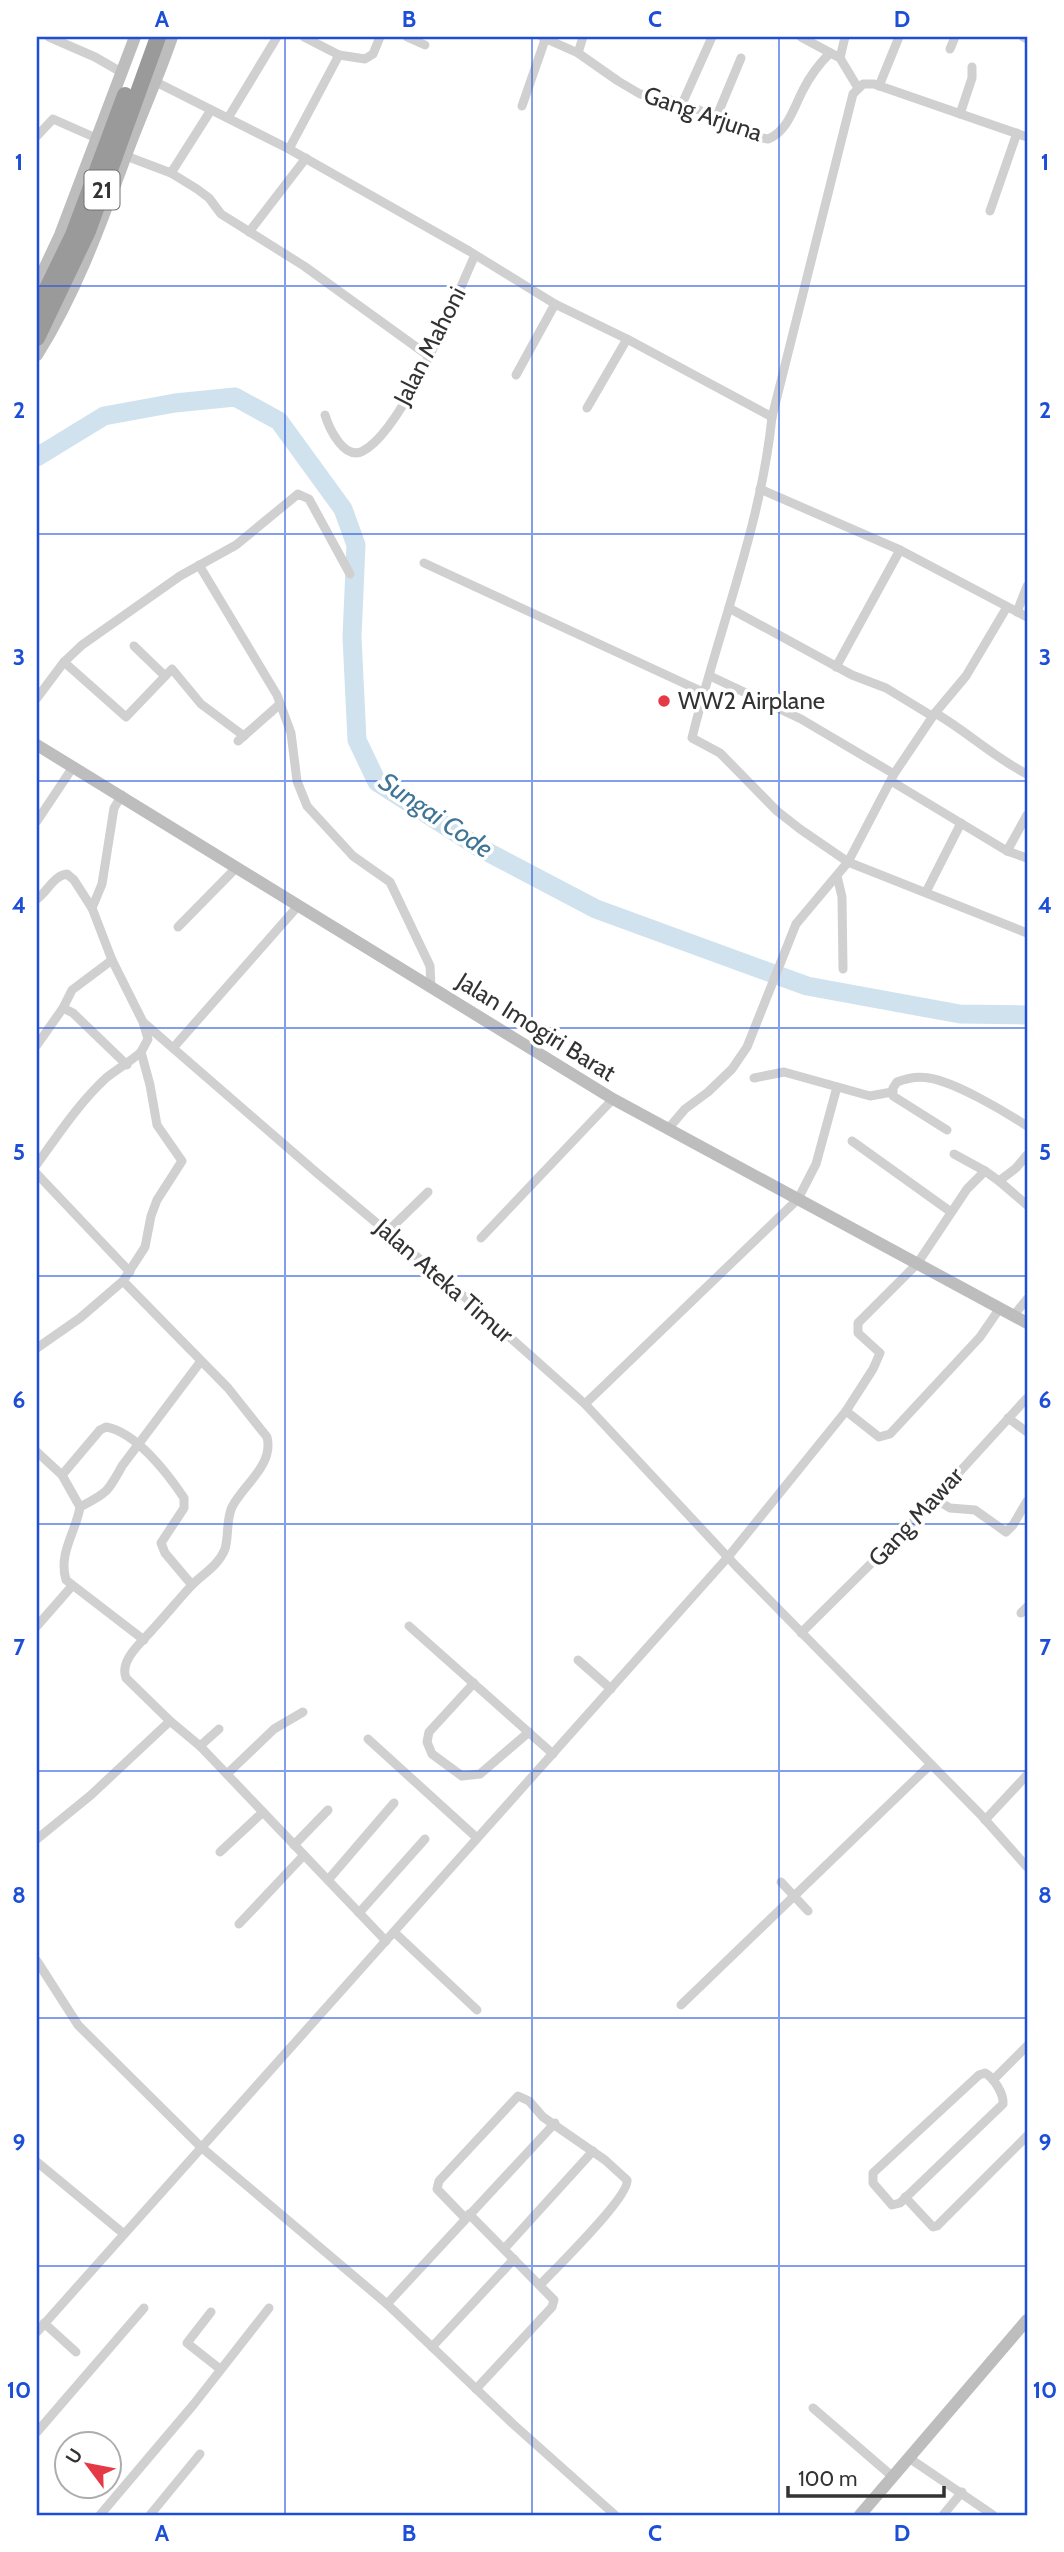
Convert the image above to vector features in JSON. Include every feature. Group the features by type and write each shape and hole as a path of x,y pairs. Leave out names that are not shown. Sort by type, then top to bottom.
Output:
{"highway":[{"name":"21","path":"37,338 88,231 137,79 146,37"},
{"name":"21","path":"37,310 73,235 137,79 158,37"}],"main road":[{"path":"37,355 57,323 78,280 126,156 137,79 135,37"},
{"path":"37,284 60,235 96,138 137,79 172,37"},
{"name":"Jalan Imogiri Barat","path":"37,745 613,1099 1027,1323"},
{"path":"860,2515 1027,2320"}],"street":[{"path":"49,37 137,79 211,110 289,149 555,303 772,416"},
{"path":"228,118 277,37"},
{"path":"304,37 339,55 365,59 373,54 380,37"},
{"path":"407,37 425,45"},
{"path":"522,106 545,37"},
{"name":"Gang Arjuna","path":"545,37 579,53 640,94 682,104 757,137 768,139 774,137 789,120 809,79 830,53"},
{"path":"579,53 583,37"},
{"path":"682,104 712,37"},
{"path":"801,37 839,58 858,88"},
{"path":"839,58 845,37"},
{"path":"879,86 899,37"},
{"path":"950,49 955,37"},
{"path":"289,149 339,55"},
{"path":"716,118 741,58"},
{"path":"960,114 972,78 972,67"},
{"path":"1027,137 867,83 853,94 772,416 760,489 692,738 720,753 777,810 848,862 1027,933"},
{"path":"171,173 211,110"},
{"path":"37,136 53,119 96,138"},
{"path":"990,211 1017,133"},
{"path":"126,156 171,173 202,193 220,214 304,266 430,357"},
{"path":"249,232 306,158"},
{"name":"Jalan Mahoni","path":"325,415 332,434 342,445 355,453 363,451 384,430 430,357 475,255"},
{"path":"516,375 555,303"},
{"path":"587,408 627,339"},
{"path":"760,489 900,550 1027,617"},
{"path":"37,698 64,662 82,645 180,576 236,545 298,494 309,499 349,574"},
{"path":"836,667 900,550"},
{"path":"424,563 703,692"},
{"path":"199,565 258,661 280,704 291,733 297,781 302,797 307,806 353,856 390,881 430,966 431,987"},
{"path":"1017,612 1027,586"},
{"path":"667,1129 685,1109 732,1069 747,1047 796,924 848,862 892,777 934,715 966,676 1007,607"},
{"path":"729,608 836,667 866,682 886,688 951,723 994,756 1027,774"},
{"path":"134,646 165,676"},
{"path":"64,662 126,717 172,669 201,704 241,739 280,704"},
{"path":"710,676 801,719 961,823 1007,850 1027,858"},
{"path":"37,821 73,766"},
{"path":"92,908 102,884 114,808 122,795"},
{"path":"1007,850 1027,815"},
{"path":"926,892 961,823"},
{"path":"178,927 236,868"},
{"path":"37,899 57,877 66,874 74,880 92,908 148,1039 141,1052 95,1090 37,1164"},
{"path":"837,876 842,897 842,969"},
{"path":"173,1048 298,906"},
{"path":"37,1045 72,990 113,961"},
{"path":"63,1008 73,1013 127,1065"},
{"name":"Jalan Ateka Timur","path":"143,1022 585,1404 728,1558 985,1820 1027,1867"},
{"path":"37,1348 80,1318 130,1272 145,1247 150,1216 182,1161 157,1125 141,1052"},
{"path":"754,1078 785,1072 870,1096 892,1092"},
{"path":"892,1092 897,1082 902,1080 932,1078 1027,1126"},
{"path":"585,1404 799,1199 816,1164 837,1087"},
{"path":"892,1092 893,1096 908,1107 947,1130"},
{"path":"481,1238 613,1099"},
{"path":"852,1141 951,1212"},
{"path":"954,1154 985,1171 1027,1205"},
{"path":"999,1181 1027,1155"},
{"path":"37,2332 728,1558 846,1411 873,1369 880,1353 859,1333 858,1324 916,1264 967,1189 985,1171"},
{"path":"38,1177 130,1272"},
{"path":"388,1231 428,1192"},
{"path":"123,1281 228,1388 267,1437 269,1444 265,1461 232,1507 225,1549 218,1562 192,1585 127,1661 123,1671 125,1678 200,1746 386,1941"},
{"path":"1014,1315 1027,1299"},
{"path":"846,1411 879,1437 890,1434 980,1337 1000,1308"},
{"path":"80,1507 113,1486 122,1466 201,1361"},
{"name":"Gang Mawar","path":"801,1633 868,1569 1027,1398"},
{"path":"1008,1418 1027,1432"},
{"path":"62,1475 100,1430 106,1427 121,1432 140,1444 184,1498 184,1508 161,1543 165,1553 192,1585"},
{"path":"37,1452 62,1475 80,1507 65,1553 66,1580 144,1640"},
{"path":"935,1499 950,1508 975,1510 1006,1532 1027,1501"},
{"path":"37,1626 72,1586"},
{"path":"410,1626 553,1754"},
{"path":"578,1660 611,1689"},
{"path":"474,1683 429,1732 427,1742 432,1754 462,1776 472,1776 480,1774 529,1732"},
{"path":"227,1774 274,1729 303,1712"},
{"path":"37,1839 91,1795 170,1721"},
{"path":"200,1746 219,1729"},
{"path":"368,1739 477,1838"},
{"path":"681,2004 930,1765"},
{"path":"985,1820 1027,1775"},
{"path":"328,1880 394,1803"},
{"path":"294,1845 328,1810"},
{"path":"220,1852 263,1812"},
{"path":"359,1913 425,1839"},
{"path":"239,1924 304,1855"},
{"path":"781,1882 808,1911"},
{"path":"394,1932 477,2010"},
{"path":"37,1961 78,2025 201,2147 387,2304 615,2515"},
{"path":"993,2080 1027,2046"},
{"path":"988,2074 993,2080 1004,2099 1003,2104 898,2204 892,2205 873,2183 873,2173 979,2075 988,2074"},
{"path":"476,2389 552,2307 554,2300 504,2249 437,2189 439,2181 507,2106 521,2095 543,2117 593,2151 627,2180 627,2188 599,2223 540,2285"},
{"path":"387,2304 555,2123"},
{"path":"905,2197 933,2227 937,2226 1027,2136"},
{"path":"504,2249 593,2151"},
{"path":"37,2162 124,2235"},
{"path":"432,2347 514,2259"},
{"path":"37,2432 144,2308"},
{"path":"100,2515 269,2308"},
{"path":"211,2312 187,2343 220,2369"},
{"path":"44,2323 76,2351"},
{"path":"813,2409 893,2477"},
{"path":"150,2515 200,2454"},
{"path":"909,2458 959,2496 993,2515"},
{"path":"943,2515 959,2496"}],"waterway":[{"name":"Sungai Code","path":"37,457 104,416 175,403 235,397 279,421 343,509 356,545 352,637 357,740 377,782 480,848 596,909 807,986 960,1014 1027,1015"}],"place":[{"name":"WW2 Airplane","path":"664,701"}]}
